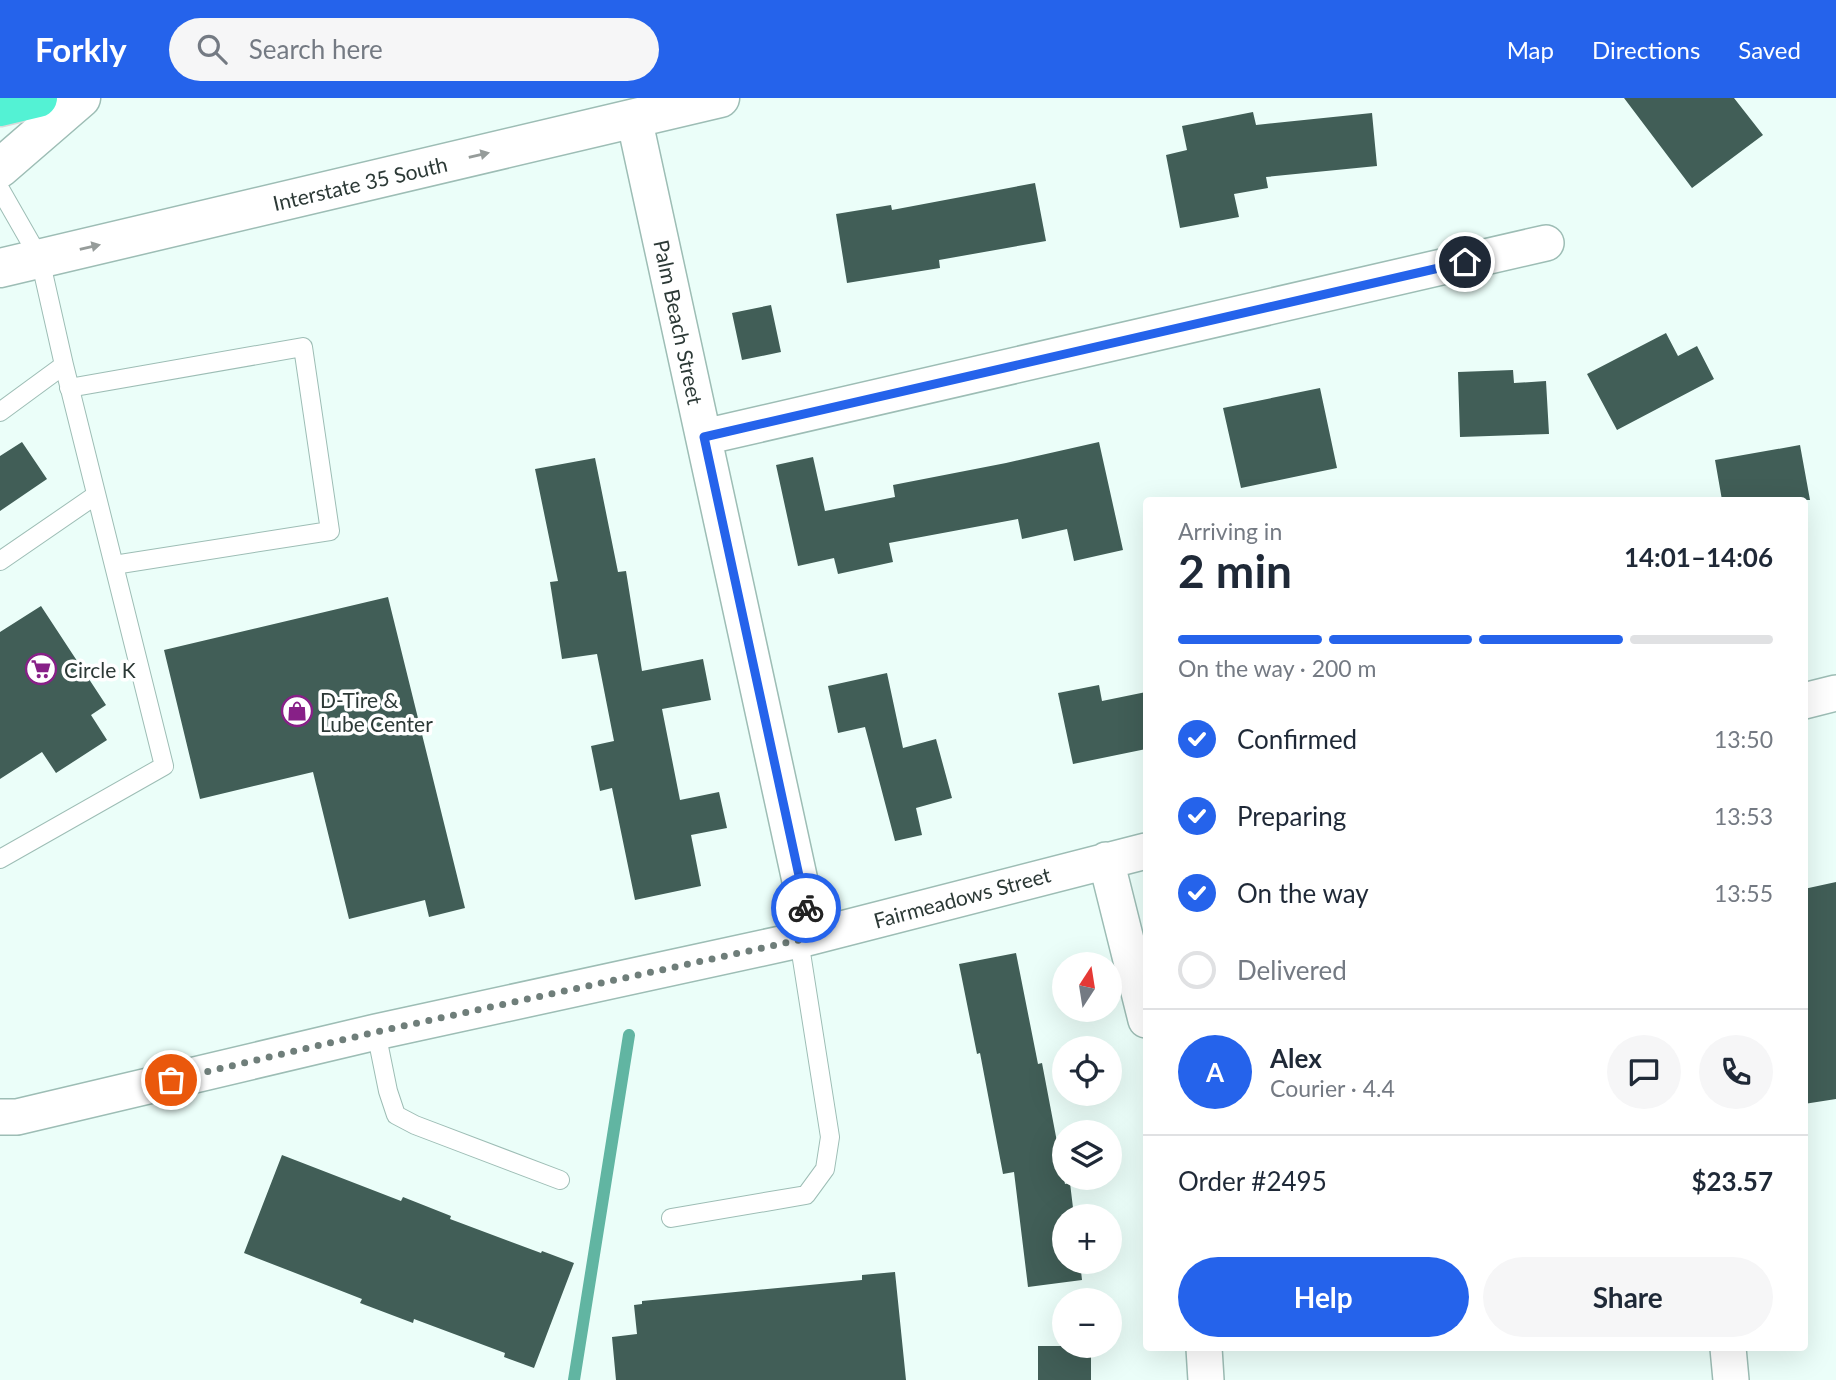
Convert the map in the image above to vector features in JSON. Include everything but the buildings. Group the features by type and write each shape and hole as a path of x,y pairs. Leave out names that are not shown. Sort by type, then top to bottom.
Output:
{"highway":[{"path":"0,107 38,98"}],"main road":[{"path":"0,168 81,98"},
{"name":"Interstate 35 South","path":"0,268 720,98"}],"street":[{"name":"Palm Beach Street","path":"634,118 704,437 806,938"},
{"path":"704,437 1546,243"},
{"path":"1808,700 1836,693"},
{"name":"Fairmeadows Street","path":"0,1117 17,1117 376,1032 806,938 1143,852"},
{"path":"1106,860 1143,1008"},
{"path":"1204,1351 1206,1380"},
{"path":"1728,1351 1731,1380"}],"lane":[{"path":"0,189 40,258 69,388 164,766 0,859"},
{"path":"69,388 303,347 330,531 114,565"},
{"path":"0,412 64,365"},
{"path":"0,561 96,495"},
{"path":"671,1218 806,1195 825,1168 830,1137 806,938"},
{"path":"376,1032 388,1091 396,1115 415,1125 560,1180"}],"waterway":[{"path":"574,1380 629,1035"}],"way so far":[{"path":"171,1080 376,1032 799,940 812,936 806,908"}],"place":[{"name":"Circle K","path":"41,669"},
{"name":"D-Tire & Lube Center","path":"297,711"}],"route":[{"path":"806,908 704,437 1465,262"}]}
